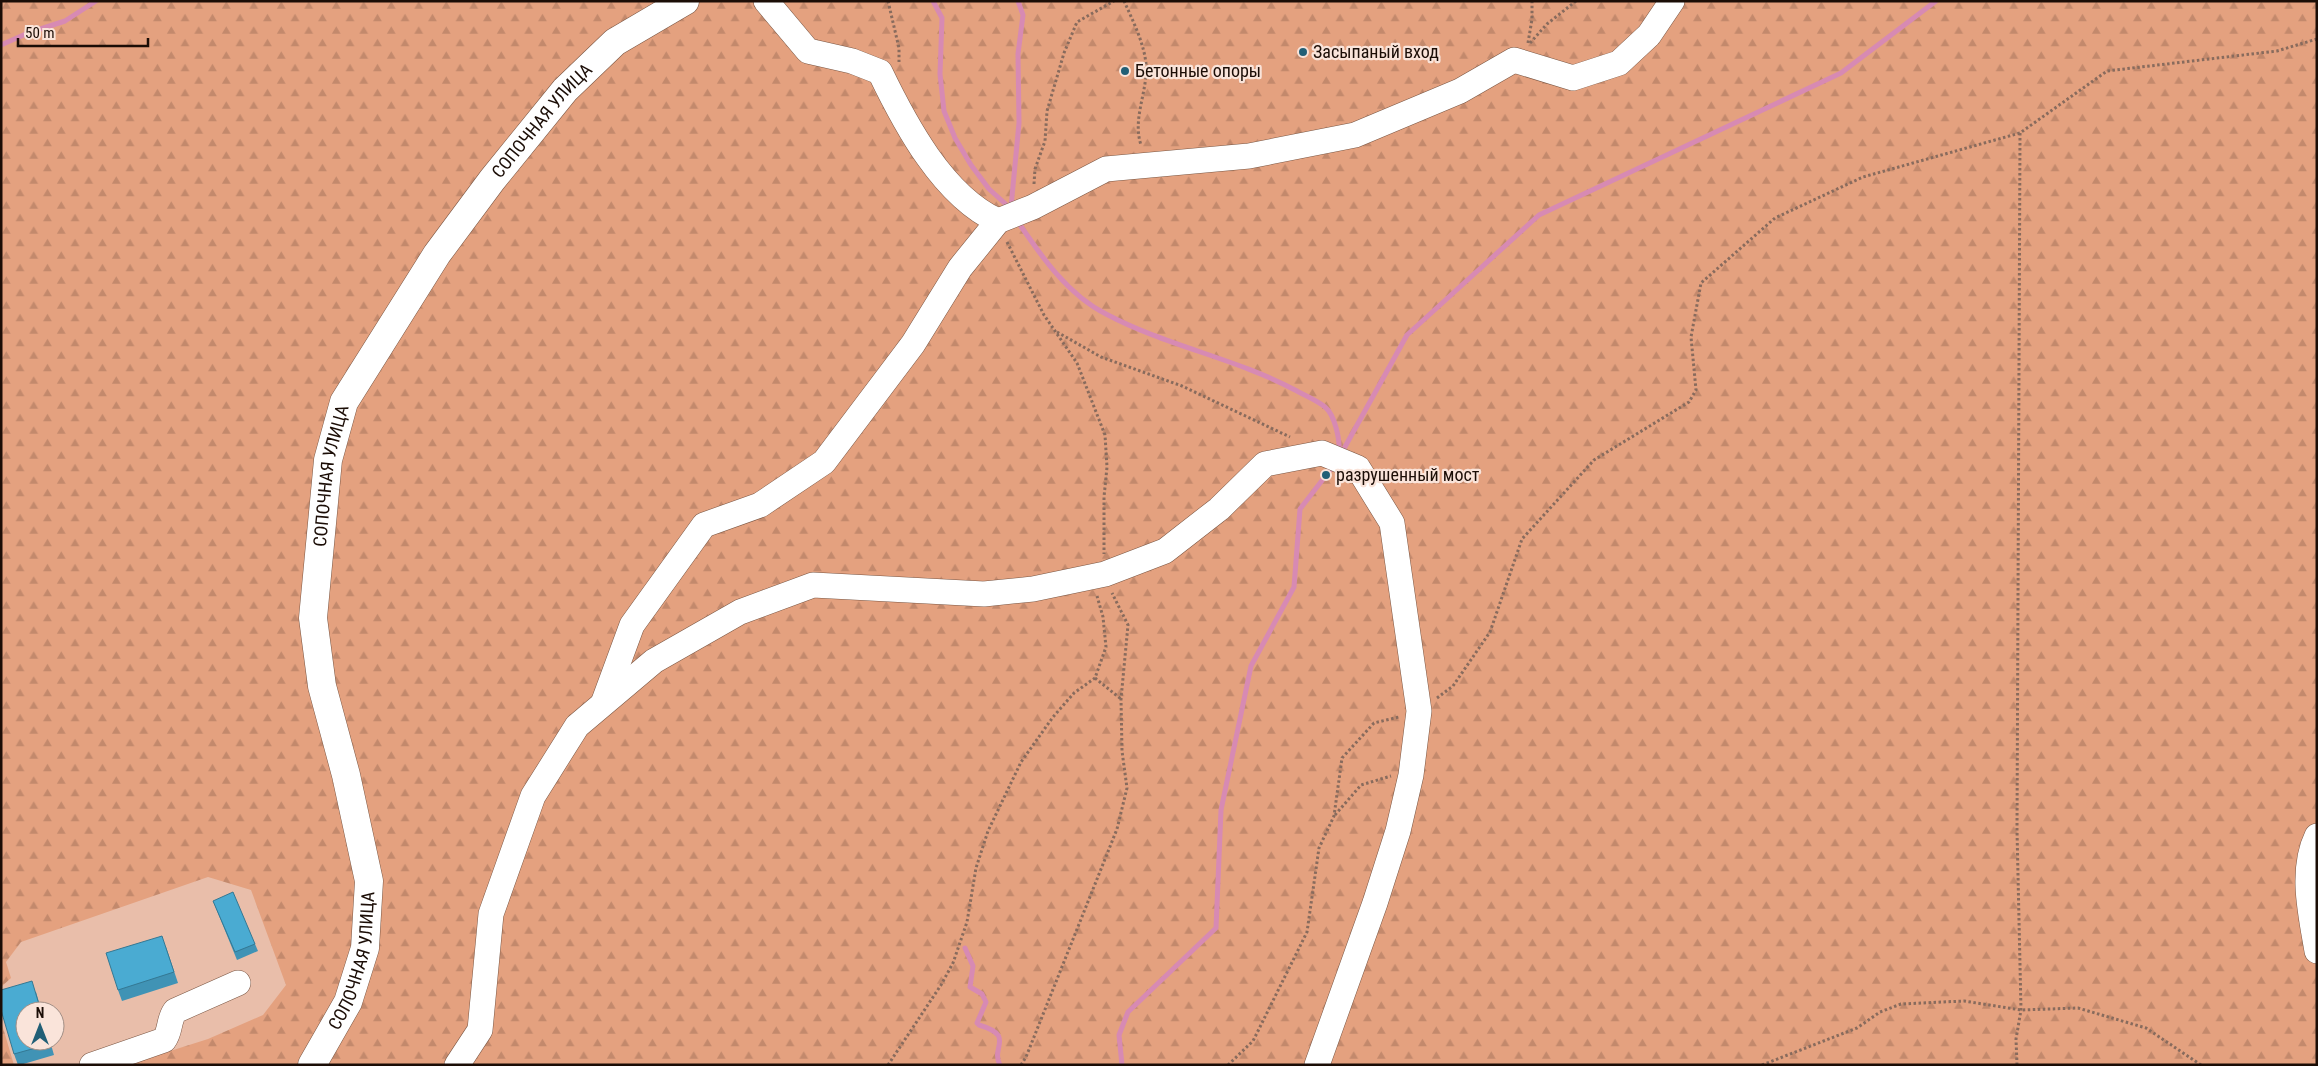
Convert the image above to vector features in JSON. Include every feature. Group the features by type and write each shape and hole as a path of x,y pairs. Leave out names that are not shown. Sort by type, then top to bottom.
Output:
{"main road":[{"name":"СОПОЧНАЯ УЛИЦА","path":"312,1065 348,1002 365,948 369,882 346,775 322,686 313,618 328,460 344,402 436,254 492,180 565,90 615,42 685,1"}],"street":[{"path":"766,1 808,51 852,62 880,72 897,108 923,151 969,205 998,221"},
{"path":"603,703 632,625 704,525 760,505 824,462 913,344 960,268 998,221 1033,207 1106,169 1250,156 1356,135 1460,91 1514,60 1573,78 1619,63 1650,35 1672,1"},
{"path":"457,1065 480,1030 491,914 533,796 577,726 654,661 740,612 813,585 984,594 1033,589 1098,576 1165,551 1219,510 1265,464 1322,453 1358,468 1392,522 1419,711 1411,775 1398,831 1375,903 1317,1065"},
{"path":"2317,836 2312,845 2309,868 2309,904 2317,951"},
{"path":"92,1065 164,1040 169,1033 170,1019 175,1011 238,983"}],"path":[{"path":"888,1 899,48 899,67"},
{"path":"1033,207 1035,169 1045,141 1047,111 1064,52 1077,22 1114,1"},
{"path":"1124,1 1136,28 1146,65 1136,132 1147,165"},
{"path":"1532,1 1532,19 1528,45 1547,24 1576,1"},
{"path":"1334,816 1342,758 1374,723 1419,711 1453,686 1490,632 1522,539 1594,460 1689,402 1696,390 1691,337 1701,283 1775,218 1863,177 2020,133 2107,71 2277,51 2317,39"},
{"path":"2018,1065 2016,1038 2021,1010 2017,830 2020,133"},
{"path":"888,1065 941,985 953,963 967,922 976,868 988,831 1021,762 1053,718 1074,694 1094,678 1106,647 1098,576 1107,467 1105,435 1076,363 1026,280 998,221"},
{"path":"1056,332 1101,357 1182,386 1322,453"},
{"path":"1021,1065 1026,1057 1117,829 1127,788 1122,751 1121,699 1128,625 1098,576"},
{"path":"1094,678 1121,699"},
{"path":"1228,1065 1253,1041 1307,932 1319,848 1334,816 1361,785 1385,776 1411,775"},
{"path":"1762,1065 1857,1028 1880,1012 1901,1004 1964,1001 2021,1010 2078,1008 2146,1028 2201,1065"}],"green space":[{"path":"1,1 2317,1 2317,1065 126,1065 208,1039 263,1015 286,985 251,890 208,877 21,942 6,962 11,978 1,987"},
{"path":"1,1021 14,1065 1,1065"}],"building":[{"path":"233,892 255,944 235,952 213,901"},
{"path":"162,936 174,972 118,990 106,953"},
{"path":"32,981 38,1001 15,1001 15,1051 25,1051 14,1054 1,1010 1,990"}],"waterway":[{"path":"1,45 28,33 65,21 96,1"},
{"path":"933,1 942,18 940,74 944,111 955,138 971,165 989,189 1010,208"},
{"path":"1011,207 1019,123 1018,54 1023,15 1018,1"},
{"path":"1341,454 1407,335 1539,215 1841,73 1936,1"},
{"path":"1018,222 1056,274 1092,306 1152,335 1249,369 1322,404 1332,416 1338,435 1339,452"},
{"path":"1122,1065 1119,1035 1128,1012 1216,928 1221,810 1251,666 1294,587 1300,509 1334,465"},
{"path":"965,948 973,966 970,987 982,994 986,1002 977,1023 996,1033 999,1038 998,1059 1000,1065"}],"place":[{"name":"Засыпаный вход","path":"1303,52"},
{"name":"Бетонные опоры","path":"1125,71"},
{"name":"разрушенный мост","path":"1326,475"}]}
